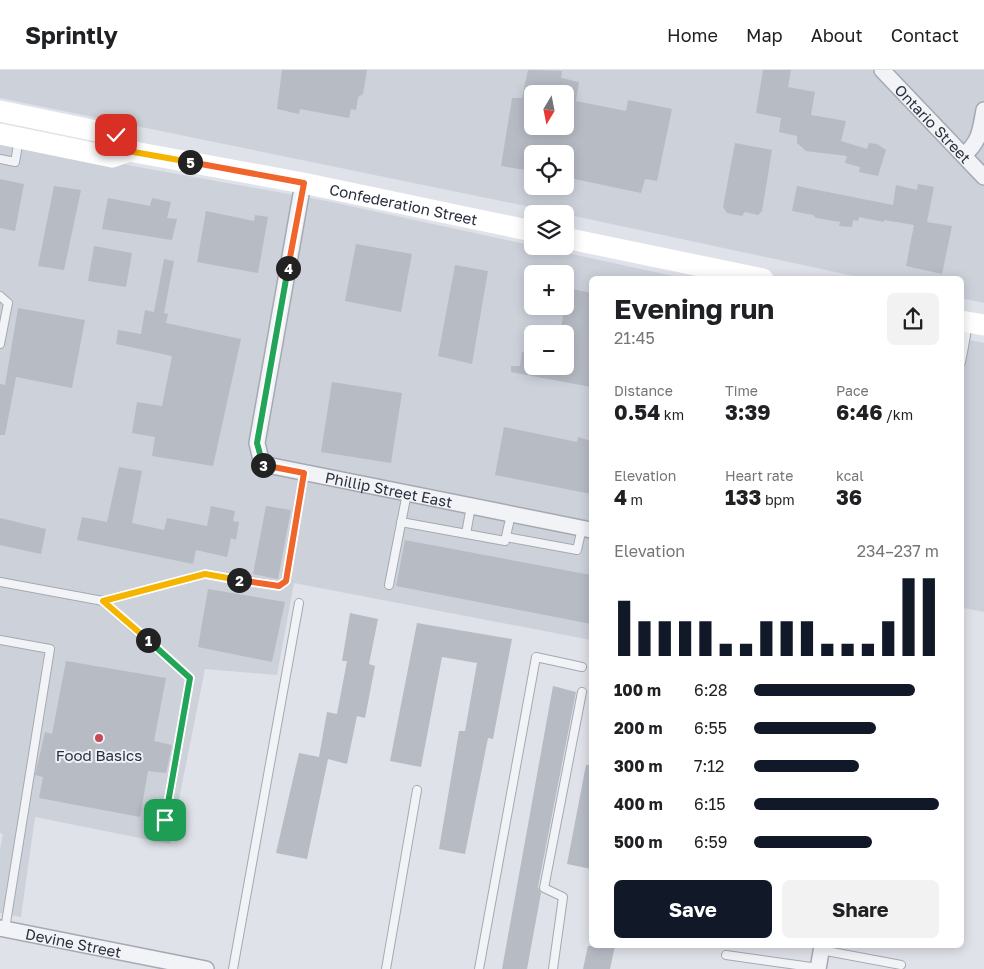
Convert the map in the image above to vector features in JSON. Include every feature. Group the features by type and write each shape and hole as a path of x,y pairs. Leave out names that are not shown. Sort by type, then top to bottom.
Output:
{"main road":[{"path":"0,111 116,135 128,151"},
{"name":"Confederation Street","path":"10,136 112,157 128,151 304,183 524,229"},
{"path":"574,240 749,276"}],"street":[{"name":"Ontario Street","path":"882,70 984,177"},
{"path":"964,155 974,146 980,135 984,110"},
{"name":"Phillip Street East","path":"304,183 257,443 262,464 586,529"},
{"name":"Devine Street","path":"3,929 206,969"},
{"path":"818,969 822,948"}],"lane":[{"path":"0,159 15,162 10,136"},
{"path":"0,296 4,302 0,344"},
{"path":"964,346 971,323"},
{"path":"0,582 103,601 205,574 279,586 286,581 304,473"},
{"path":"389,585 407,493"},
{"path":"466,534 471,506"},
{"path":"401,522 505,541 511,514"},
{"path":"506,537 577,550 586,529"},
{"path":"103,601 190,678 165,820"},
{"path":"232,969 299,603"},
{"path":"0,640 50,649 3,929"},
{"path":"479,969 536,657 582,666"},
{"path":"552,969 563,897 544,888 582,692"},
{"path":"386,969 417,790"},
{"path":"822,948 901,965"},
{"path":"726,955 818,969"}],"shaded area":[{"path":"0,70 984,70 984,303 964,299 964,276 854,276 574,216 574,205 524,206 0,98"},
{"path":"0,142 327,201 524,244 524,255 574,255 673,276 589,276 589,640 294,583 277,675 205,669 170,844 35,817 21,917 0,913 0,850 3,834 0,833"},
{"path":"964,339 984,343 984,612 964,608"}],"building":[{"path":"282,70 367,70 363,94 358,97 356,110 351,109 349,118 300,109 299,114 277,109"},
{"path":"528,70 562,71 561,78 579,82 576,101 626,111 628,100 672,109 657,181 645,179 641,193 574,179 574,145 524,145 524,170 501,166 512,98 522,98 524,89 524,135 574,135 574,85 525,85"},
{"path":"763,70 791,70 788,87 815,92 811,115 846,121 841,141 867,149 869,143 877,144 886,150 878,176 859,172 860,167 845,163 847,156 806,151 797,143 797,136 779,132 781,118 756,113"},
{"path":"735,143 772,150 762,211 758,215 745,212 742,216 727,213 723,207"},
{"path":"0,179 24,184 15,231 0,228"},
{"path":"918,184 934,187 927,222 952,226 942,274 906,266 914,225 859,217 858,221 853,220 852,227 839,226 840,222 792,211 797,186 893,205 896,185 917,190"},
{"path":"54,186 81,190 64,270 38,266"},
{"path":"108,198 150,206 152,198 171,202 167,218 177,219 172,240 102,229"},
{"path":"206,211 254,221 255,215 268,217 258,273 197,262"},
{"path":"356,244 412,254 401,312 345,301"},
{"path":"94,246 132,253 126,287 88,281"},
{"path":"164,259 174,261 164,313 168,314 166,323 241,339 213,466 152,456 155,437 132,433 137,402 162,406 172,356 116,344 118,330 141,334 145,310 154,312"},
{"path":"455,265 488,271 472,364 438,356"},
{"path":"574,289 589,293 589,387 527,375 574,375 574,325 562,325 563,315 574,315"},
{"path":"18,308 85,320 72,388 16,377 5,435 0,435 0,384 5,385"},
{"path":"522,352 524,352 524,374 511,372 511,366 520,366"},
{"path":"332,382 402,393 391,463 321,452"},
{"path":"504,427 577,442 578,437 589,440 589,494 495,475"},
{"path":"119,467 142,471 132,523 164,530 167,518 207,526 211,506 235,511 233,521 239,522 236,540 231,538 227,557 196,550 193,564 77,540 82,517 107,522"},
{"path":"266,506 291,510 278,579 253,574"},
{"path":"0,518 46,529 41,554 0,545"},
{"path":"405,540 589,575 589,624 396,586"},
{"path":"208,589 285,602 272,662 198,647"},
{"path":"350,613 378,619 369,664 375,666 365,718 357,716 347,764 328,759 307,859 276,853 299,753 319,757 327,712 337,714 347,661 342,661"},
{"path":"417,623 512,639 493,739 488,738 465,854 439,849 459,731 465,731 477,663 442,657 421,767 390,761"},
{"name":"Food Basics","path":"66,661 166,678 154,741 172,745 171,751 166,773 148,771 140,817 39,798 43,777 35,775 45,732 52,734"},
{"path":"553,686 576,692 538,887 541,893 527,969 502,969"},
{"path":"586,765 589,765 589,869 567,864"},
{"path":"588,946 589,948 615,948 610,969 583,969"}],"place":[{"name":"Food Basics","path":"99,738"}],"route":[{"path":"116,135 128,151 304,183 257,443 262,464 304,473 286,581 279,586 205,574 103,601 190,678 165,820"}]}
